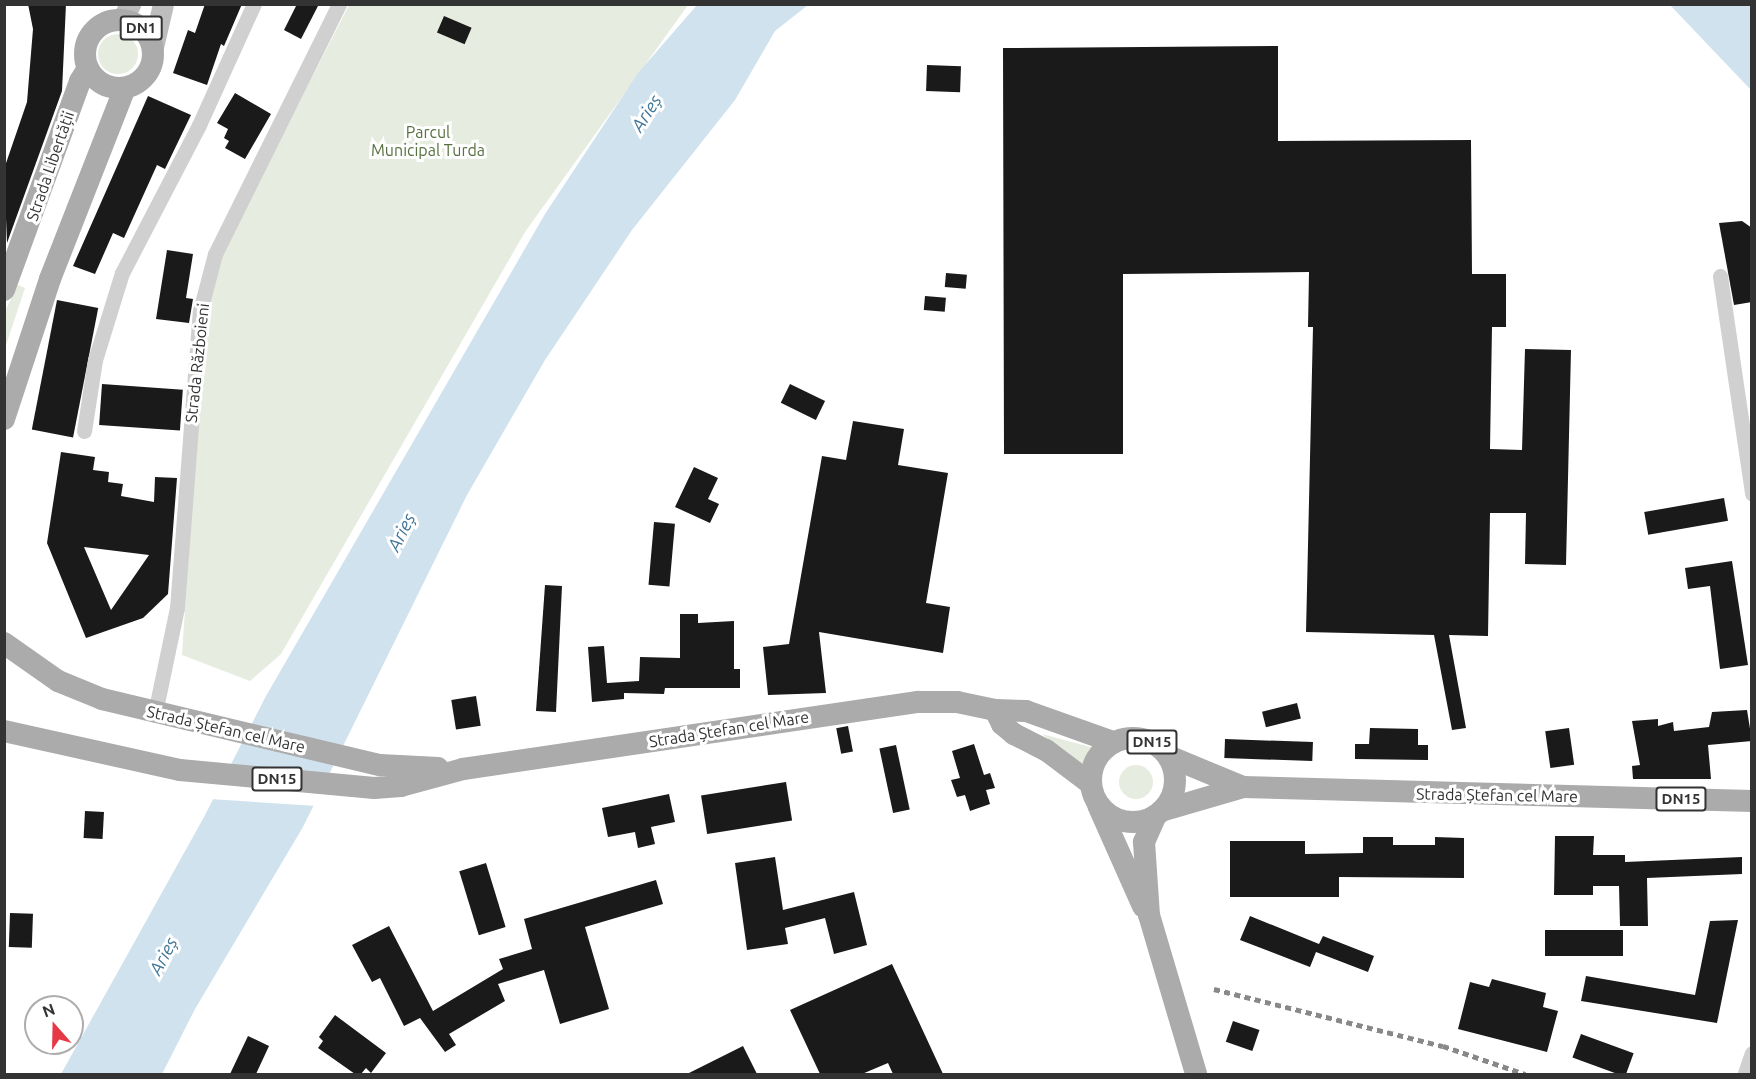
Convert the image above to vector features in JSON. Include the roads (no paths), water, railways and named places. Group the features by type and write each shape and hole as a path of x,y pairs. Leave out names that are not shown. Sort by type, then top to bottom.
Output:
{"main road":[{"name":"DN1","path":"125,88 145,78 154,58 153,47 163,4"},
{"name":"DN1","path":"88,68 85,57 90,36 119,12 146,32 153,47"},
{"path":"4,419 50,279 125,88 110,88 97,80 88,68"},
{"name":"Strada Libertății","path":"4,290 16,265 80,81 88,68"},
{"name":"Strada Ștefan cel Mare","path":"4,643 58,681 102,699 380,765 463,768"},
{"name":"Strada Ștefan cel Mare","path":"4,731 180,770 374,788 401,786 463,768 873,706 957,702 995,710 1026,711 1113,742 1137,738 1157,746 1168,756 1242,788"},
{"name":"Strada Ștefan cel Mare","path":"995,710 1014,734 1046,750 1092,790 1114,818 1128,822 1242,788 1752,801"},
{"name":"DN15","path":"1092,790 1097,757 1113,742"},
{"name":"DN15","path":"1158,813 1173,792 1175,779 1168,756"},
{"path":"1092,790 1149,915 1196,1074"},
{"path":"1149,915 1144,842 1158,813"}],"street":[{"path":"84,431 95,360 122,273 209,104 254,4"},
{"name":"Strada Războieni","path":"155,713 177,608 200,311 212,266 339,4"},
{"path":"1720,276 1752,494"},
{"path":"1744,1073 1752,1053"}],"water":[{"name":"Arieș","path":"697,5 808,5 775,31 735,100 632,230 545,360 467,495 303,827 195,1009 162,1074 61,1074 72,1055 84,1055 84,1033 204,817 266,696 545,214 638,73"},
{"path":"1670,5 1751,5 1751,90"}],"railway":[{"path":"1214,989 1443,1046 1525,1074"}],"park label":[{"name":"Parcul Municipal Turda","path":"428,141"}]}
